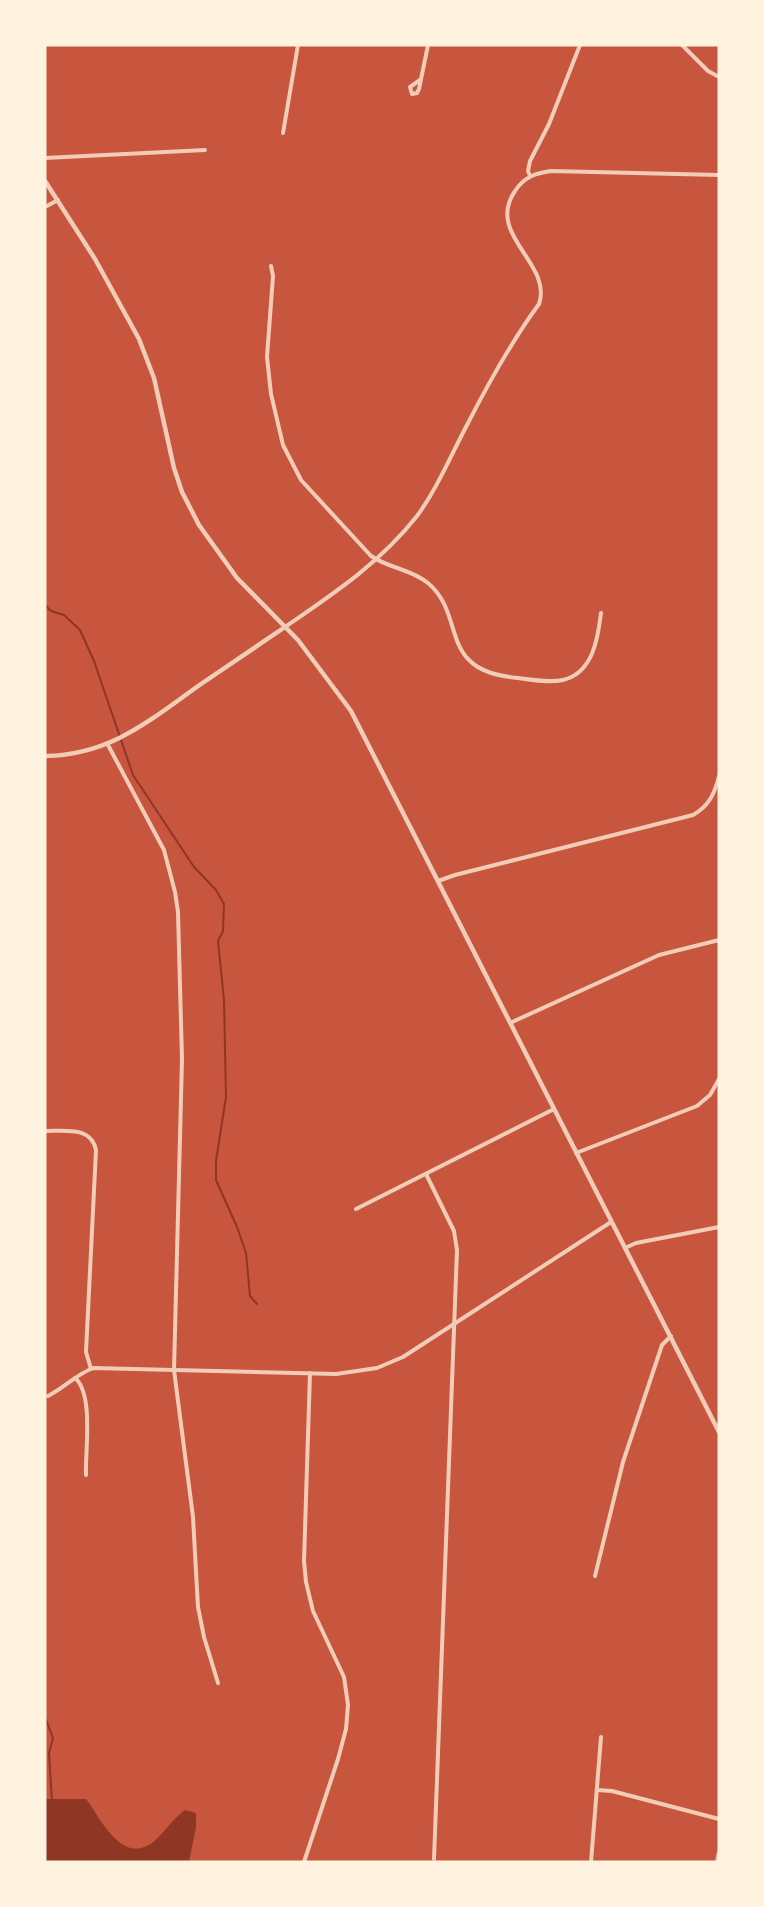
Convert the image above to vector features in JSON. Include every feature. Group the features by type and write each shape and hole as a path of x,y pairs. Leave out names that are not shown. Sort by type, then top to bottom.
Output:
{"street":[{"path":"283,133 298,45"},
{"path":"420,80 428,45"},
{"path":"530,176 528,171 530,160 553,116 580,45"},
{"path":"682,45 708,71 719,77"},
{"path":"45,158 205,150"},
{"path":"45,756 76,754 108,745 119,739 330,596 377,560 406,529 426,501 505,352 539,304 541,285 515,239 508,221 508,206 515,190 530,176 551,171 719,175"},
{"path":"45,181 95,259 139,339 154,378 174,468 182,492 199,525 237,578 315,661 351,711 719,1432"},
{"path":"45,207 58,200"},
{"path":"271,266 273,276 267,357 268,375 283,445 301,480 368,554 377,560 409,572 432,587 445,604 465,655 476,666 498,675 554,681 576,674 592,655 601,613"},
{"path":"108,745 164,850 178,912 182,1059 174,1370 193,1517 198,1607 204,1637 218,1683"},
{"path":"438,881 693,815 701,811 711,799 719,776"},
{"path":"510,1023 659,955 719,940"},
{"path":"576,1153 697,1106 710,1095 719,1079"},
{"path":"356,1209 554,1109"},
{"path":"45,1131 83,1132 92,1139 96,1150 86,1352 91,1369"},
{"path":"426,1174 446,1212 456,1239 434,1859"},
{"path":"48,1396 91,1369 344,1374 377,1368 403,1356 611,1222"},
{"path":"625,1248 636,1243 719,1227"},
{"path":"595,1576 627,1448 662,1345 670,1336"},
{"path":"304,1862 343,1739 348,1705 344,1677 313,1611 306,1581 310,1373"},
{"path":"75,1378 81,1385 86,1404 86,1475"},
{"path":"591,1862 601,1737"},
{"path":"597,1790 612,1791 719,1819"},
{"path":"717,1862 719,1852"}],"shaded area":[{"path":"45,1799 86,1799 113,1836 131,1848 141,1848 152,1843 185,1810 196,1813 196,1827 189,1862 45,1862"}],"waterway":[{"path":"45,605 51,611 64,615 80,630 94,661 133,775 194,867 216,890 224,904 223,931 218,941 224,1000 226,1097 216,1161 216,1180 246,1253 250,1296 257,1304"},
{"path":"45,1717 53,1738 49,1753 52,1802"}]}
